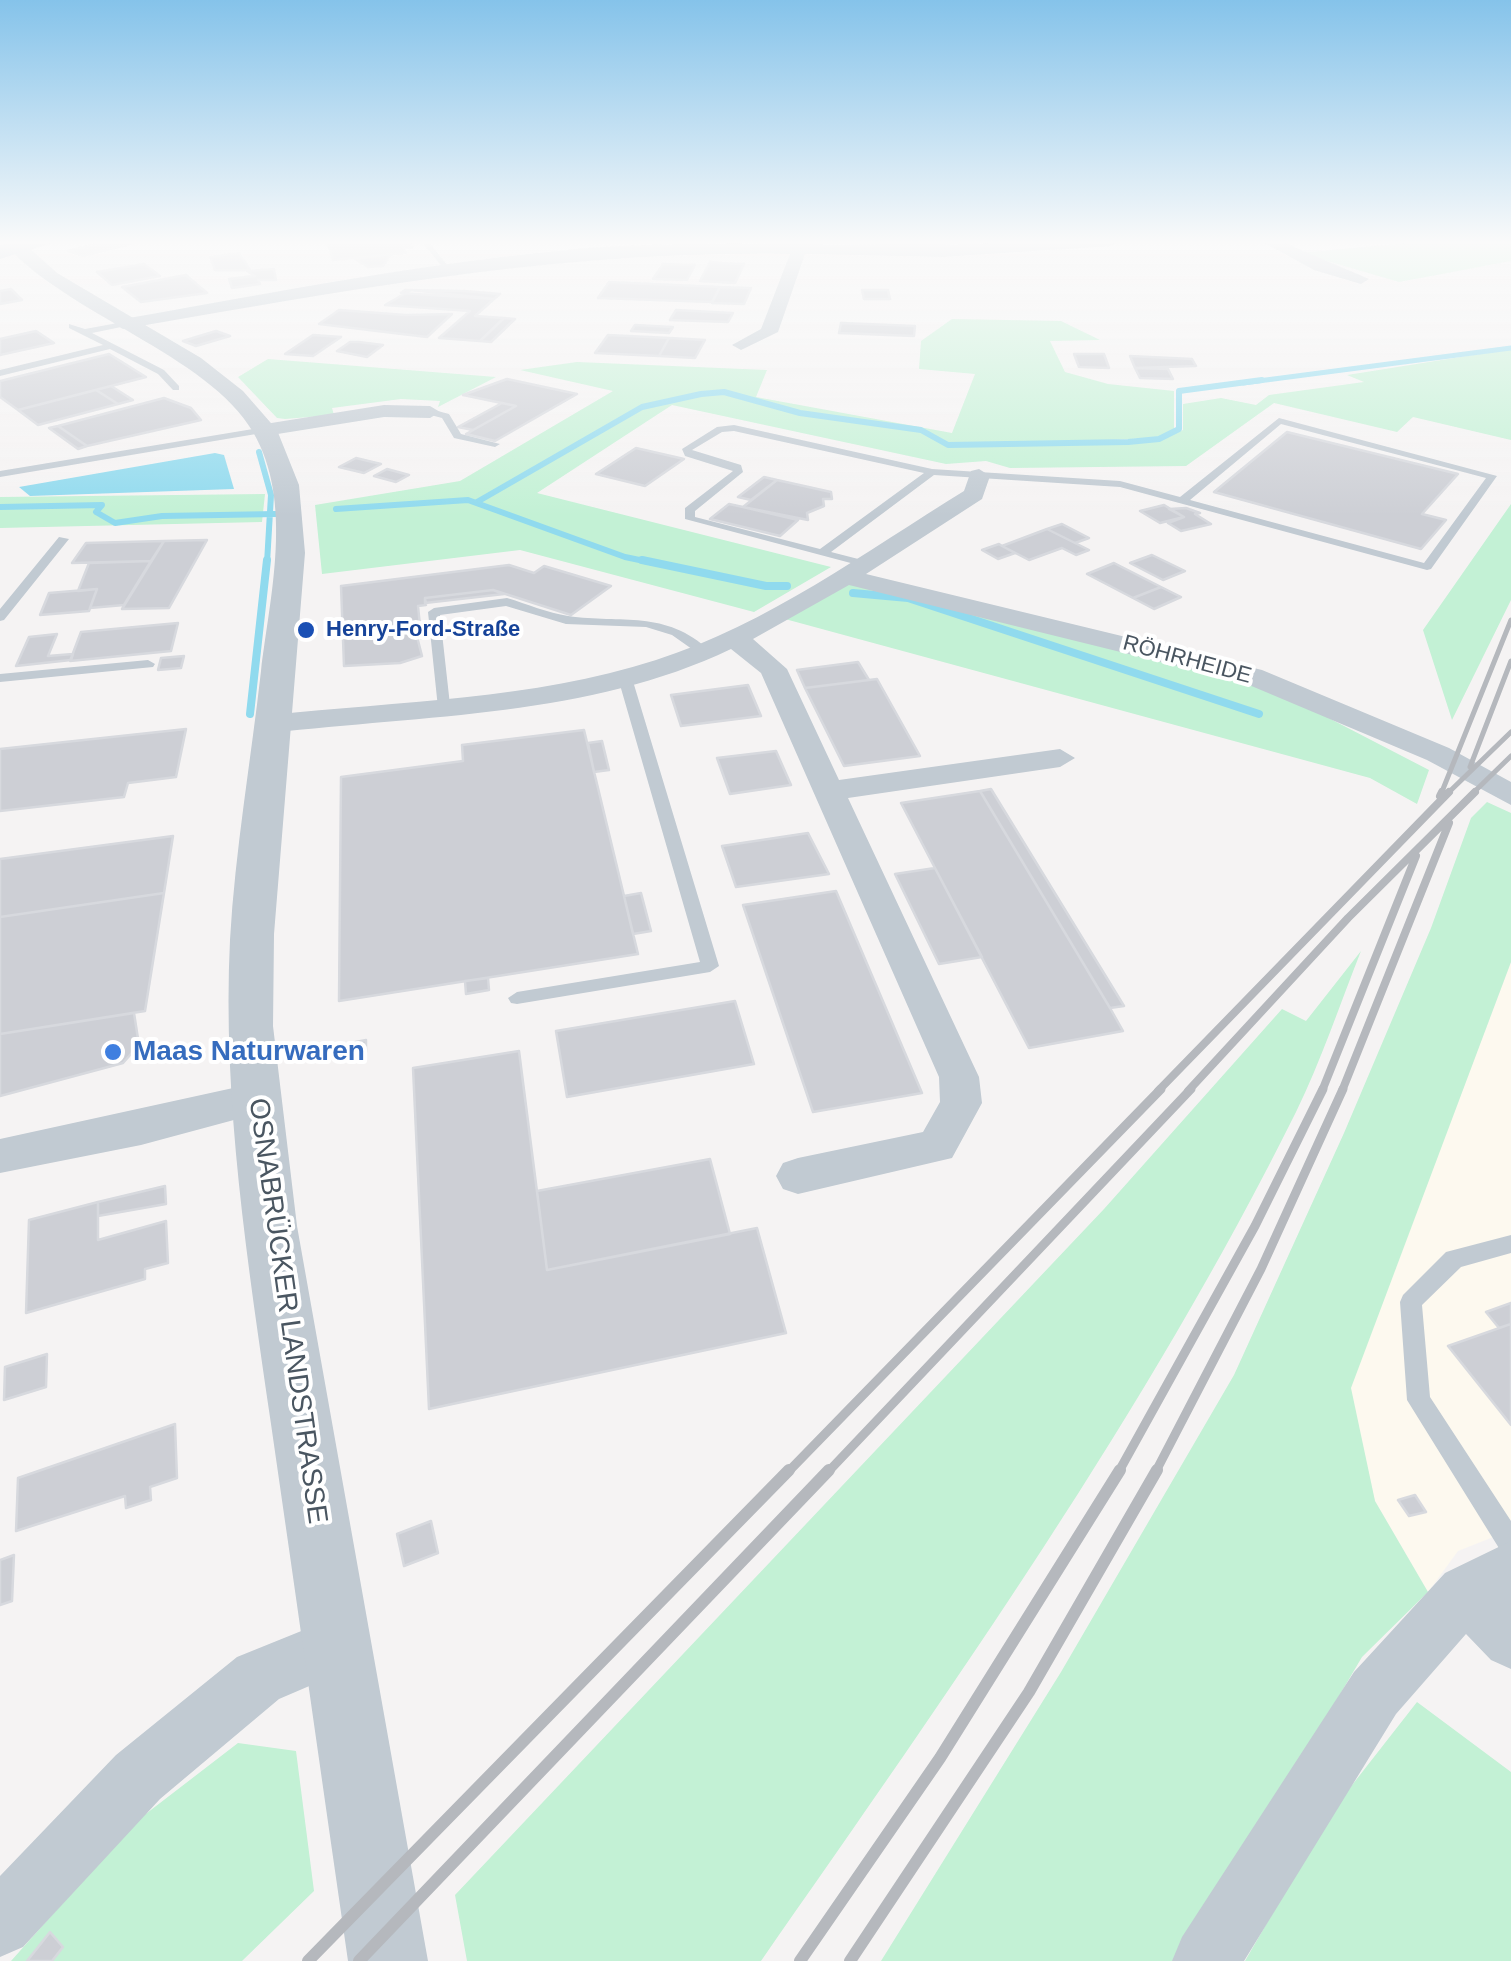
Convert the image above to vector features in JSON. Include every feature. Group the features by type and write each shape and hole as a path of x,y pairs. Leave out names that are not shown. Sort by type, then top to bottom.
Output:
{"street":[{"name":"OSNABRÜCKER LANDSTRASSE","path":"114,333 193,364 234,396 265,430 286,485 290,553 252,934 250,1026 270,1226 388,1961"},
{"path":"117,335 129,333"},
{"path":"741,345 768,333"},
{"path":"265,430 384,411 430,412"},
{"path":"271,724 538,695 625,678 719,644 854,570 974,494 979,476"},
{"name":"RÖHRHEIDE","path":"854,570 1252,676 1438,754 1511,795"},
{"path":"719,644 773,669 959,1077 961,1103 937,1146 798,1176"},
{"path":"830,790 1060,758"},
{"path":"0,1156 256,1099"},
{"path":"1206,1961 1375,1693 1488,1581 1511,1640"},
{"path":"0,1924 138,1777 258,1678 336,1646"}],"lane":[{"path":"90,333 117,335"},
{"path":"90,333 117,335 176,388"},
{"path":"0,373 117,335"},
{"path":"430,412 446,416 458,436 495,444"},
{"path":"854,570 822,554 690,519 690,510 738,472 736,466 689,454 687,449 720,428 734,428 932,472 1120,484 1427,567 1492,476 1477,468 1280,421 1183,500"},
{"path":"0,474 265,430"},
{"path":"822,554 932,472"},
{"path":"0,617 63,539"},
{"path":"443,705 434,612 506,602 566,620 647,623 719,644"},
{"path":"0,678 148,664"},
{"path":"516,998 710,966 625,678"},
{"path":"1511,1244 1454,1259 1411,1302 1419,1400 1511,1544"}],"shaded area":[{"path":"1511,962 1511,1530 1458,1551 1428,1592 1375,1501 1350,1388"}],"green space":[{"path":"933,333 1085,333 1100,340 1050,341 1065,372 1108,384 1174,391 1174,429 1156,438 954,446 1160,440 1183,430 1183,404 1221,398 1256,405 1269,395 1364,382 1347,375 1511,349 1511,440 1413,417 1397,432 1274,403 1186,466 1010,468 986,461 946,464 672,405 537,493 831,567 754,612 520,550 322,574 315,505 460,481 613,391 520,370 577,362 767,370 756,397 952,433 975,374 919,369 921,341"},
{"path":"268,359 496,377 438,407 440,401 401,399 332,408 334,415 285,419 277,418 238,377"},
{"path":"265,494 262,522 0,528 0,497"},
{"path":"1511,504 1511,600 1452,720 1423,630"},
{"path":"852,580 1261,683 1429,770 1417,804 1370,778 785,619"},
{"path":"1487,802 1511,813 1511,962 1351,1388 1375,1501 1428,1592 1362,1657 1183,1961 881,1961 1061,1672 1234,1375 1344,1133 1431,928 1471,818"},
{"path":"1361,951 1296,1112 1176,1333 1112,1440 975,1651 761,1961 467,1961 455,1895 1104,1209 1282,1009 1306,1021"},
{"path":"1417,1702 1511,1772 1511,1961 1245,1961 1331,1812"},
{"path":"238,1743 296,1751 314,1891 242,1961 11,1961 134,1823"}],"water":[{"path":"215,453 224,455 234,489 30,496 19,487"}],"building":[{"path":"38,333 54,343 0,355 0,339"},
{"path":"211,333 230,336 196,346 183,341"},
{"path":"390,333 432,333 427,337"},
{"path":"445,333 489,333 480,341 439,338"},
{"path":"489,333 501,333 491,342 480,341"},
{"path":"839,333 914,333 914,336"},
{"path":"313,335 341,337 313,356 285,354"},
{"path":"608,335 669,338 659,356 595,353"},
{"path":"669,338 705,340 695,358 659,356"},
{"path":"350,342 383,345 367,357 337,351"},
{"path":"109,354 146,377 18,410 0,397 0,381"},
{"path":"1074,354 1104,354 1109,368 1079,367"},
{"path":"1130,356 1192,359 1196,366 1135,368"},
{"path":"1135,368 1168,369 1173,379 1140,378"},
{"path":"507,379 577,394 495,441 466,434 516,406 463,395"},
{"path":"111,386 133,400 118,404 96,390"},
{"path":"96,390 118,404 38,425 18,410"},
{"path":"164,398 191,408 201,420 87,446 58,426"},
{"path":"502,403 516,406 473,430 458,427"},
{"path":"58,426 87,446 78,449 49,428"},
{"path":"1287,432 1458,474 1422,514 1446,520 1421,549 1214,492"},
{"path":"636,448 684,459 645,486 596,474"},
{"path":"356,458 381,464 364,473 339,467"},
{"path":"387,469 409,475 396,482 374,476"},
{"path":"764,477 777,480 751,500 738,497"},
{"path":"777,480 831,492 832,499 823,499 824,506 807,513 808,520 743,507"},
{"path":"729,504 798,520 780,536 710,519"},
{"path":"1164,505 1184,517 1160,523 1140,511"},
{"path":"1186,508 1200,513 1195,514 1211,524 1181,531 1168,523 1184,517 1169,509"},
{"path":"1062,524 1089,538 1075,543 1047,529"},
{"path":"1047,529 1089,550 1076,555 1062,548 1029,560 1002,546"},
{"path":"207,540 169,608 122,609 164,541"},
{"path":"164,541 151,561 72,563 86,543"},
{"path":"999,544 1015,553 998,559 982,550"},
{"path":"1152,555 1185,571 1163,580 1130,563"},
{"path":"151,561 124,605 90,608 97,589 78,591 89,563"},
{"path":"1114,563 1161,587 1133,598 1087,574"},
{"path":"509,565 534,573 544,566 611,586 571,615 493,590 425,598 426,605 418,606 420,626 415,629 422,656 400,663 344,666 341,586"},
{"path":"1161,587 1181,597 1154,609 1133,598"},
{"path":"97,589 89,611 40,615 49,593"},
{"path":"493,590 504,594 425,603 425,598"},
{"path":"178,623 171,651 70,661 81,632"},
{"path":"57,634 48,656 73,654 71,660 16,666 29,637"},
{"path":"184,656 181,668 158,670 161,658"},
{"path":"858,662 869,680 805,688 797,670"},
{"path":"877,679 920,756 844,766 805,688"},
{"path":"748,685 761,716 681,726 671,695"},
{"path":"186,729 176,777 128,783 124,797 0,811 0,749"},
{"path":"584,730 638,954 339,1001 341,777 463,761 462,745"},
{"path":"602,741 609,770 594,772 588,743"},
{"path":"776,751 791,785 730,794 717,758"},
{"path":"991,789 1124,1006 1110,1008 980,791"},
{"path":"980,791 1123,1031 1029,1048 901,803"},
{"path":"808,833 829,874 736,887 722,846"},
{"path":"173,836 164,893 0,917 0,859"},
{"path":"935,868 982,957 939,964 895,874"},
{"path":"836,891 922,1093 813,1112 743,905"},
{"path":"164,893 145,1011 0,1034 0,917"},
{"path":"641,893 651,931 633,934 624,896"},
{"path":"488,978 489,990 466,994 465,981"},
{"path":"735,1001 754,1064 567,1097 556,1031"},
{"path":"134,1013 139,1045 123,1063 0,1096 0,1034"},
{"path":"366,1040 366,1052 340,1056 340,1045"},
{"path":"519,1051 547,1270 757,1228 786,1333 429,1409 413,1068"},
{"path":"710,1159 730,1234 547,1270 537,1191"},
{"path":"165,1186 166,1204 98,1216 98,1202"},
{"path":"98,1202 98,1240 166,1221 168,1263 145,1269 145,1279 26,1313 29,1220"},
{"path":"1511,1303 1511,1324 1499,1328 1486,1312"},
{"path":"1511,1324 1511,1425 1448,1346"},
{"path":"47,1354 46,1387 4,1400 5,1367"},
{"path":"175,1424 177,1478 150,1487 151,1500 126,1508 125,1496 16,1531 18,1478"},
{"path":"1415,1495 1426,1512 1409,1516 1398,1500"},
{"path":"431,1521 438,1553 404,1566 397,1534"},
{"path":"14,1555 12,1601 0,1605 0,1560"},
{"path":"50,1932 63,1947 52,1961 27,1961"}],"waterway":[{"path":"1243,383 1511,348"},
{"path":"477,502 642,407 701,394 724,392 800,413 921,430 948,445 1128,442 1159,439 1179,429 1179,391 1262,380"},
{"path":"259,452 271,495 270,514"},
{"path":"336,509 468,500 625,557 654,563"},
{"path":"0,507 102,505 96,512 115,523 162,516 270,514"},
{"path":"267,563 270,514"},
{"path":"270,514 276,514"},
{"path":"250,714 267,560"},
{"path":"642,560 766,586 787,586"},
{"path":"853,593 908,598 1259,714"}],"railway":[{"path":"1441,794 1511,620"},
{"path":"1470,767 1511,661"},
{"path":"1448,793 1511,732"},
{"path":"1472,794 1511,756"},
{"path":"1188,1091 1348,918 1475,792"},
{"path":"1158,1091 1448,793"},
{"path":"1342,1091 1449,823"},
{"path":"1322,1091 1416,856"},
{"path":"787,1473 1161,1089"},
{"path":"827,1473 1191,1089"},
{"path":"1118,1473 1255,1226 1323,1089"},
{"path":"1155,1473 1261,1269 1343,1089"},
{"path":"308,1961 789,1470"},
{"path":"359,1961 829,1470"},
{"path":"800,1961 940,1758 1120,1470"},
{"path":"850,1961 1029,1692 1157,1470"}],"place":[{"name":"Henry-Ford-Straße","path":"306,630"},
{"name":"Maas Naturwaren","path":"113,1052"}]}
